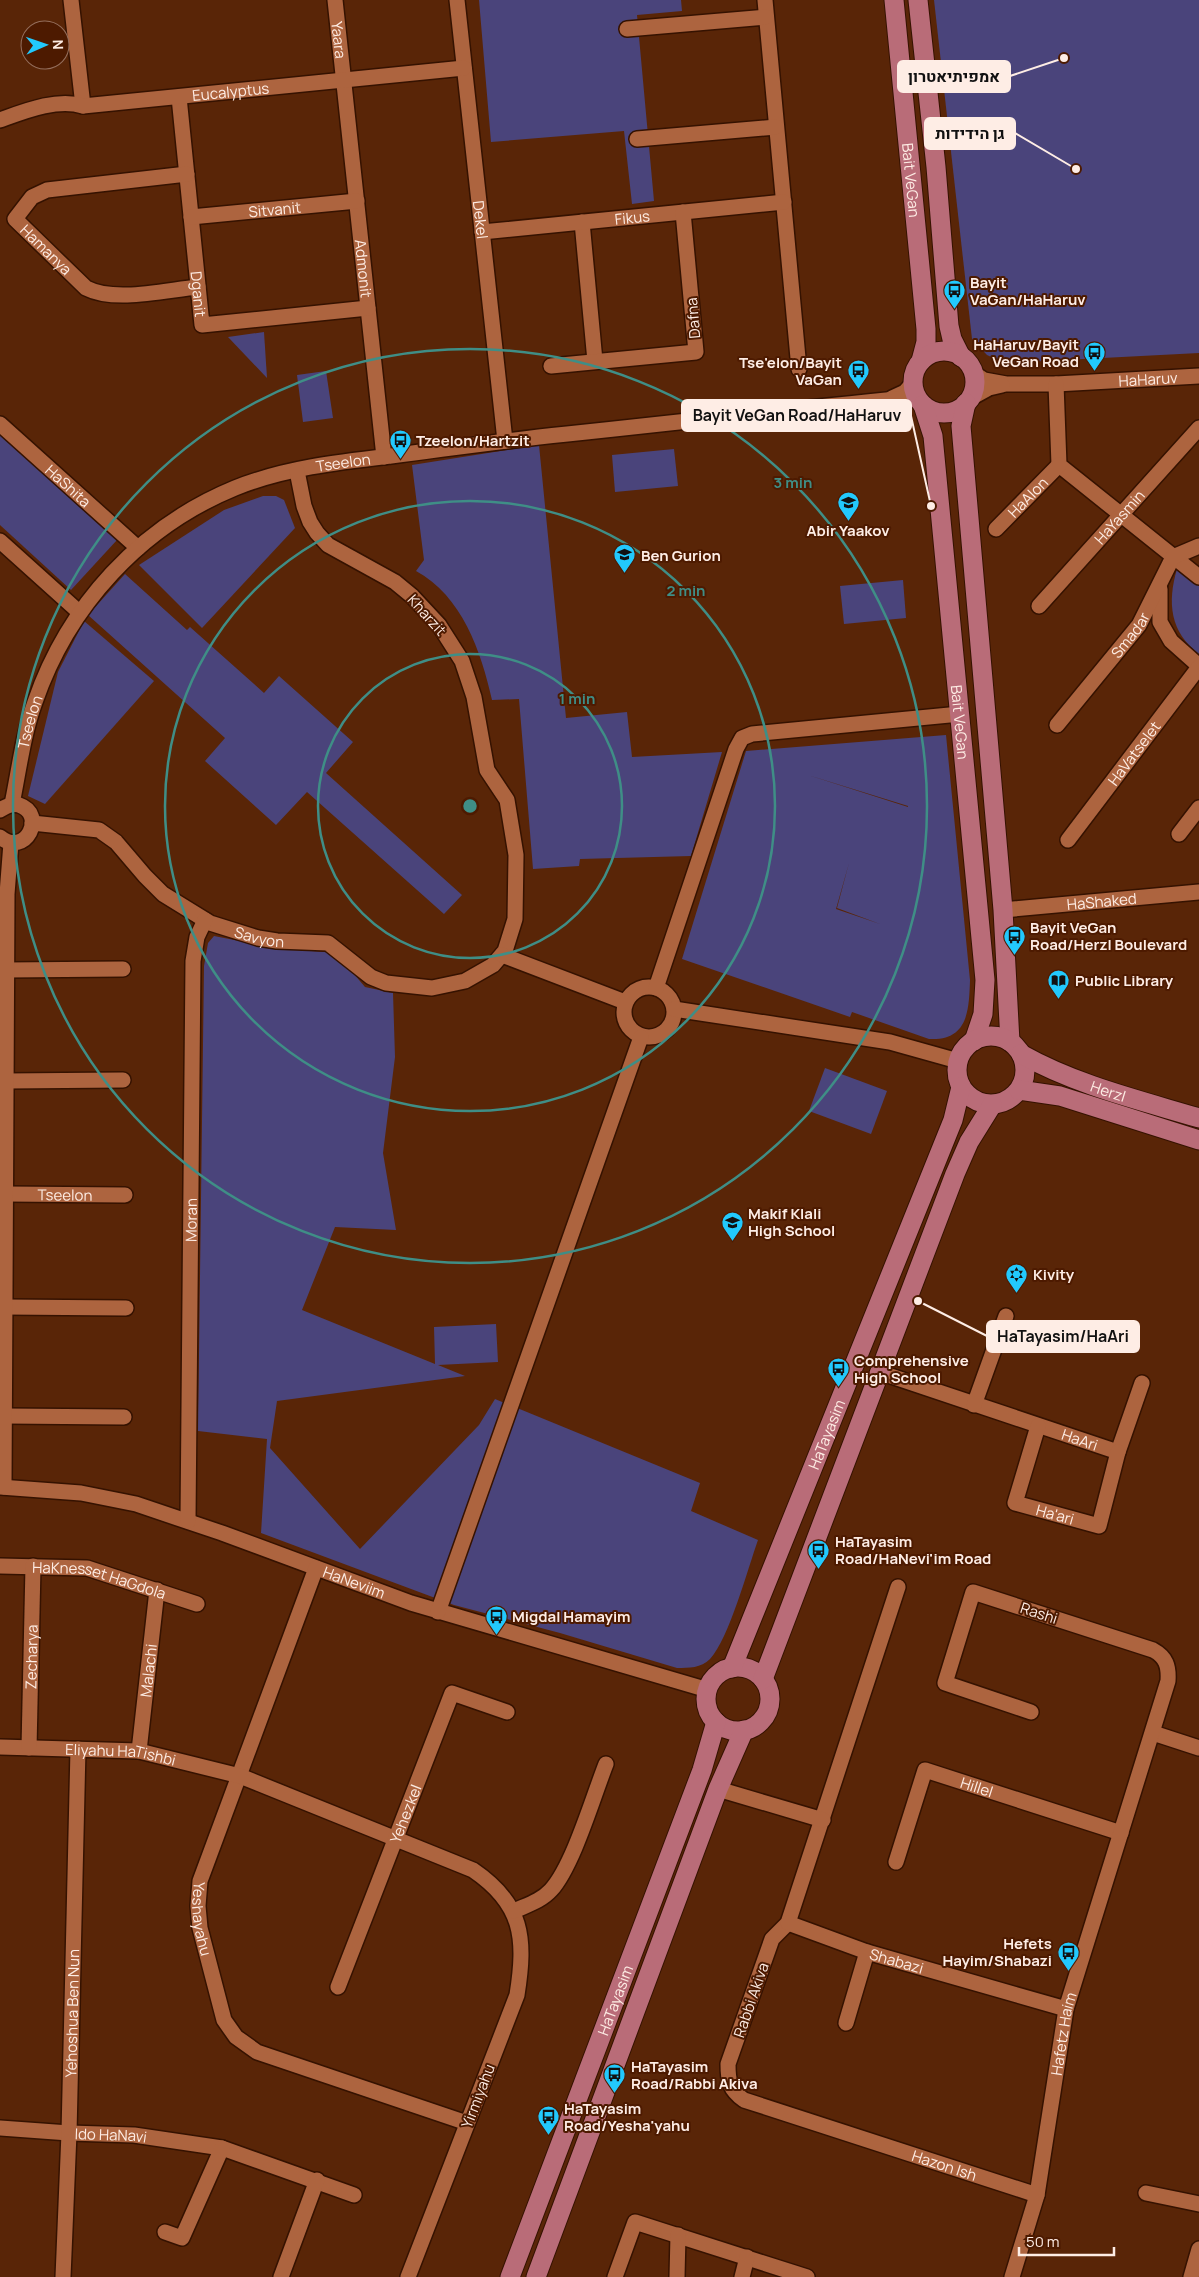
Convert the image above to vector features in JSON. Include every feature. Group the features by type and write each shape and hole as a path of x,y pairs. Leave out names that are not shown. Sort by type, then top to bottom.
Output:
{"main road":[{"name":"Bait VeGan","path":"894,0 926,329 926,342 921,361"},
{"name":"Bait VeGan","path":"918,0 936,167 949,326 952,339 966,364"},
{"path":"938,352 948,352 966,364 974,386 967,401 959,409 945,413 935,412 918,395 914,374 921,361 938,352"},
{"name":"Bait VeGan","path":"918,395 933,436 985,980 982,1014 974,1040"},
{"name":"Bait VeGan","path":"967,401 961,426 1015,1048"},
{"path":"990,1036 1015,1048 1025,1075 1019,1090 1008,1100 992,1105 976,1102 961,1087 957,1072 958,1061 966,1047 974,1040 990,1036"},
{"name":"Herzl","path":"1015,1048 1042,1066 1081,1081 1199,1118"},
{"name":"HaTayasim","path":"732,1668 953,1120 961,1087"},
{"name":"Herzl","path":"1019,1090 1060,1096 1199,1140"},
{"name":"HaTayasim","path":"763,1679 955,1174 969,1142 992,1105"},
{"path":"732,1668 752,1670 763,1679 770,1698 766,1712 757,1724 744,1730 729,1729 716,1722 707,1705 708,1690 718,1674 732,1668"},
{"name":"HaTayasim","path":"510,2277 702,1770 716,1722"},
{"name":"HaTayasim","path":"536,2277 718,1789 744,1730"}],"street":[{"path":"71,0 83,106"},
{"name":"Yaara","path":"335,0 344,80"},
{"name":"Dekel","path":"457,0 504,441"},
{"path":"765,0 799,369"},
{"path":"626,29 766,17"},
{"name":"Eucalyptus","path":"0,120 52,105 71,102 83,106 464,68"},
{"name":"Admonit","path":"344,80 384,456"},
{"name":"Dganit","path":"179,97 202,325 368,308"},
{"path":"637,139 776,127"},
{"name":"Hamanya","path":"187,174 47,190 32,196 15,219 86,288 95,292 116,296 198,287"},
{"name":"Sitvanit","path":"191,218 357,201"},
{"name":"Fikus","path":"482,232 784,202"},
{"name":"Dafna","path":"551,366 696,352 683,212"},
{"path":"582,222 595,362"},
{"name":"HaHaruv","path":"966,364 984,380 1006,384 1056,384 1199,376"},
{"name":"HaHaruv","path":"967,401 989,388 1006,384"},
{"path":"1056,384 1059,465 1120,516 1199,576"},
{"name":"Tseelon","path":"6,807 34,704 57,650 79,612 103,583 138,548 189,511 212,499 256,481 297,471 384,456 504,441 888,400 899,396 918,395"},
{"name":"HaShita","path":"0,424 138,548"},
{"name":"HaYasmin","path":"1039,606 1199,428"},
{"name":"HaAlon","path":"996,529 1059,465"},
{"name":"Kharzit","path":"297,471 304,506 310,522 328,546 401,587 426,610 462,661 474,697 488,770 507,800 516,855 515,919 502,955"},
{"path":"0,541 79,612"},
{"path":"1199,546 1173,557 1159,592 1160,622 1171,642 1199,666"},
{"name":"Smadar","path":"1057,725 1139,625 1173,557"},
{"name":"HaVatselet","path":"1068,840 1199,666"},
{"path":"656,988 736,750 742,738 752,734 960,714"},
{"path":"2,1487 5,1416 6,1081 3,1038 7,894 5,840 25,839 30,832 32,823 26,810 6,807"},
{"path":"1179,834 1199,808"},
{"name":"Savyon","path":"32,823 99,830 116,842 162,894 205,920 258,938 328,944 371,977 386,983 432,988 465,981 482,972 502,955"},
{"name":"HaShaked","path":"1003,910 1199,892"},
{"name":"Moran","path":"188,1521 193,961 196,941 205,920"},
{"path":"502,955 625,1002"},
{"path":"6,970 123,969"},
{"path":"644,987 656,988 666,994 674,1009 674,1017 665,1032 650,1038 641,1036 628,1026 623,1010 625,1002 636,990 644,987"},
{"path":"674,1009 890,1042 958,1061"},
{"path":"438,1612 641,1036"},
{"path":"6,1081 123,1080"},
{"name":"Tseelon","path":"6,1194 125,1194"},
{"path":"5,1307 126,1308"},
{"path":"974,1404 1006,1316"},
{"name":"HaAri","path":"879,1372 1118,1452 1142,1383"},
{"path":"5,1416 124,1417"},
{"name":"Ha'ari","path":"1038,1426 1015,1503 1099,1526 1118,1452"},
{"name":"HaNeviim","path":"2,1487 59,1490 103,1496 136,1504 188,1521 438,1612 708,1690"},
{"name":"HaKnesset HaGdola","path":"0,1566 87,1568 198,1604"},
{"name":"Zecharya","path":"28,1748 32,1566"},
{"name":"Yeshayahu","path":"316,1568 200,1881 198,1906 200,1928 224,2020 236,2037 257,2052 467,2123"},
{"name":"Rabbi Akiva","path":"853,2136 744,2100 733,2092 728,2081 728,2064 772,1939 788,1923 898,1587"},
{"name":"Malachi","path":"139,1751 158,1590"},
{"name":"Rashi","path":"1031,1712 945,1683 973,1592 1161,1654 1167,1662 1168,1681"},
{"name":"Hafetz Haim","path":"1012,2277 1037,2195 1066,2009 1168,1681"},
{"name":"Yehezkel","path":"338,1987 452,1692 507,1712"},
{"path":"1153,1732 1199,1748"},
{"name":"Eliyahu HaTishbi","path":"0,1747 139,1751 240,1776"},
{"name":"Yehoshua Ben Nun","path":"63,2277 70,2134 78,1749"},
{"path":"514,1911 535,1902 550,1891 564,1872 606,1764"},
{"name":"Hillel","path":"896,1862 924,1770 1121,1833"},
{"name":"Yirmiyahu","path":"240,1776 474,1870 494,1884 514,1911 520,1939 521,1959 517,1994 408,2277"},
{"path":"718,1789 823,1820"},
{"name":"Shabazi","path":"788,1923 867,1952 1066,2009"},
{"path":"846,2023 867,1952"},
{"name":"Ido HaNavi","path":"0,2128 70,2134 134,2135 222,2148 317,2180 354,2195"},
{"name":"Hazon Ish","path":"853,2136 1037,2195"},
{"path":"165,2232 182,2238 222,2148"},
{"path":"281,2277 317,2180"},
{"path":"1146,2193 1199,2204"},
{"path":"615,2277 635,2222 807,2277"},
{"path":"677,2277 678,2235"},
{"path":"1191,2277 1199,2249"},
{"path":"742,2277 747,2257"}],"shaded area":[{"path":"479,0 681,0 682,11 637,15 654,201 632,204 624,131 491,142"},
{"path":"934,0 1199,0 1199,353 1004,363 987,355 972,339"},
{"path":"264,332 267,378 228,337"},
{"path":"326,371 333,418 303,422 297,375"},
{"path":"0,435 117,540 71,590 0,525"},
{"path":"539,445 566,718 627,712 632,757 722,752 691,856 580,859 579,866 533,869 519,699 492,700 482,663 467,626 446,595 416,571 424,560 412,465"},
{"path":"674,449 678,486 615,492 612,455"},
{"path":"263,496 276,496 284,500 295,528 202,628 139,565 224,510"},
{"path":"1177,569 1199,586 1199,654 1182,636 1173,616 1172,594"},
{"path":"125,574 187,630 190,627 264,693 279,676 353,742 326,773 462,895 444,914 307,792 276,825 205,761 225,738 88,615"},
{"path":"903,580 906,618 844,624 840,586"},
{"path":"84,621 154,681 45,804 28,796 58,672"},
{"path":"946,735 970,980 967,1013 964,1022 952,1035 929,1039 852,1012 850,1017 682,959 746,751","holes":["808,775 908,806 908,807","849,863 837,908 880,924 836,909"]},
{"path":"214,936 275,948 336,953 365,987 393,993 395,1057 383,1153 396,1230 335,1227 302,1310 435,1364 434,1327 496,1324 498,1362 438,1365 465,1376 277,1401 270,1448 360,1549 479,1425 495,1399 700,1483 691,1511 758,1540 731,1620 717,1649 706,1662 695,1667 677,1668 560,1633 454,1605 261,1533 267,1439 198,1431 204,966 208,943"},
{"path":"825,1068 887,1091 871,1134 809,1111"}],"place":[{"name":"אמפיתיאטרון","path":"1064,58"},
{"name":"גן הידידות","path":"1076,169"},
{"name":"Bayit VaGan/HaHaruv","path":"954,310"},
{"name":"HaHaruv/Bayit VeGan Road","path":"1095,372"},
{"name":"Tse'elon/Bayit VaGan","path":"858,390"},
{"name":"Tzeelon/Hartzit","path":"400,459"},
{"name":"Bayit VeGan Road/HaHaruv","path":"931,506"},
{"name":"Abir Yaakov","path":"848,521"},
{"name":"Ben Gurion","path":"625,574"},
{"name":"Bayit VeGan Road/Herzl Boulevard","path":"1014,955"},
{"name":"Public Library","path":"1059,999"},
{"name":"Makif Klali High School","path":"732,1241"},
{"name":"Kivity","path":"1017,1293"},
{"name":"HaTayasim/HaAri","path":"918,1301"},
{"name":"Comprehensive High School","path":"838,1388"},
{"name":"HaTayasim Road/HaNevi'im Road","path":"819,1569"},
{"name":"Migdal Hamayim","path":"496,1635"},
{"name":"Hefets Hayim/Shabazi","path":"1068,1971"},
{"name":"HaTayasim Road/Rabbi Akiva","path":"615,2094"},
{"name":"HaTayasim Road/Yesha'yahu","path":"548,2136"}]}
